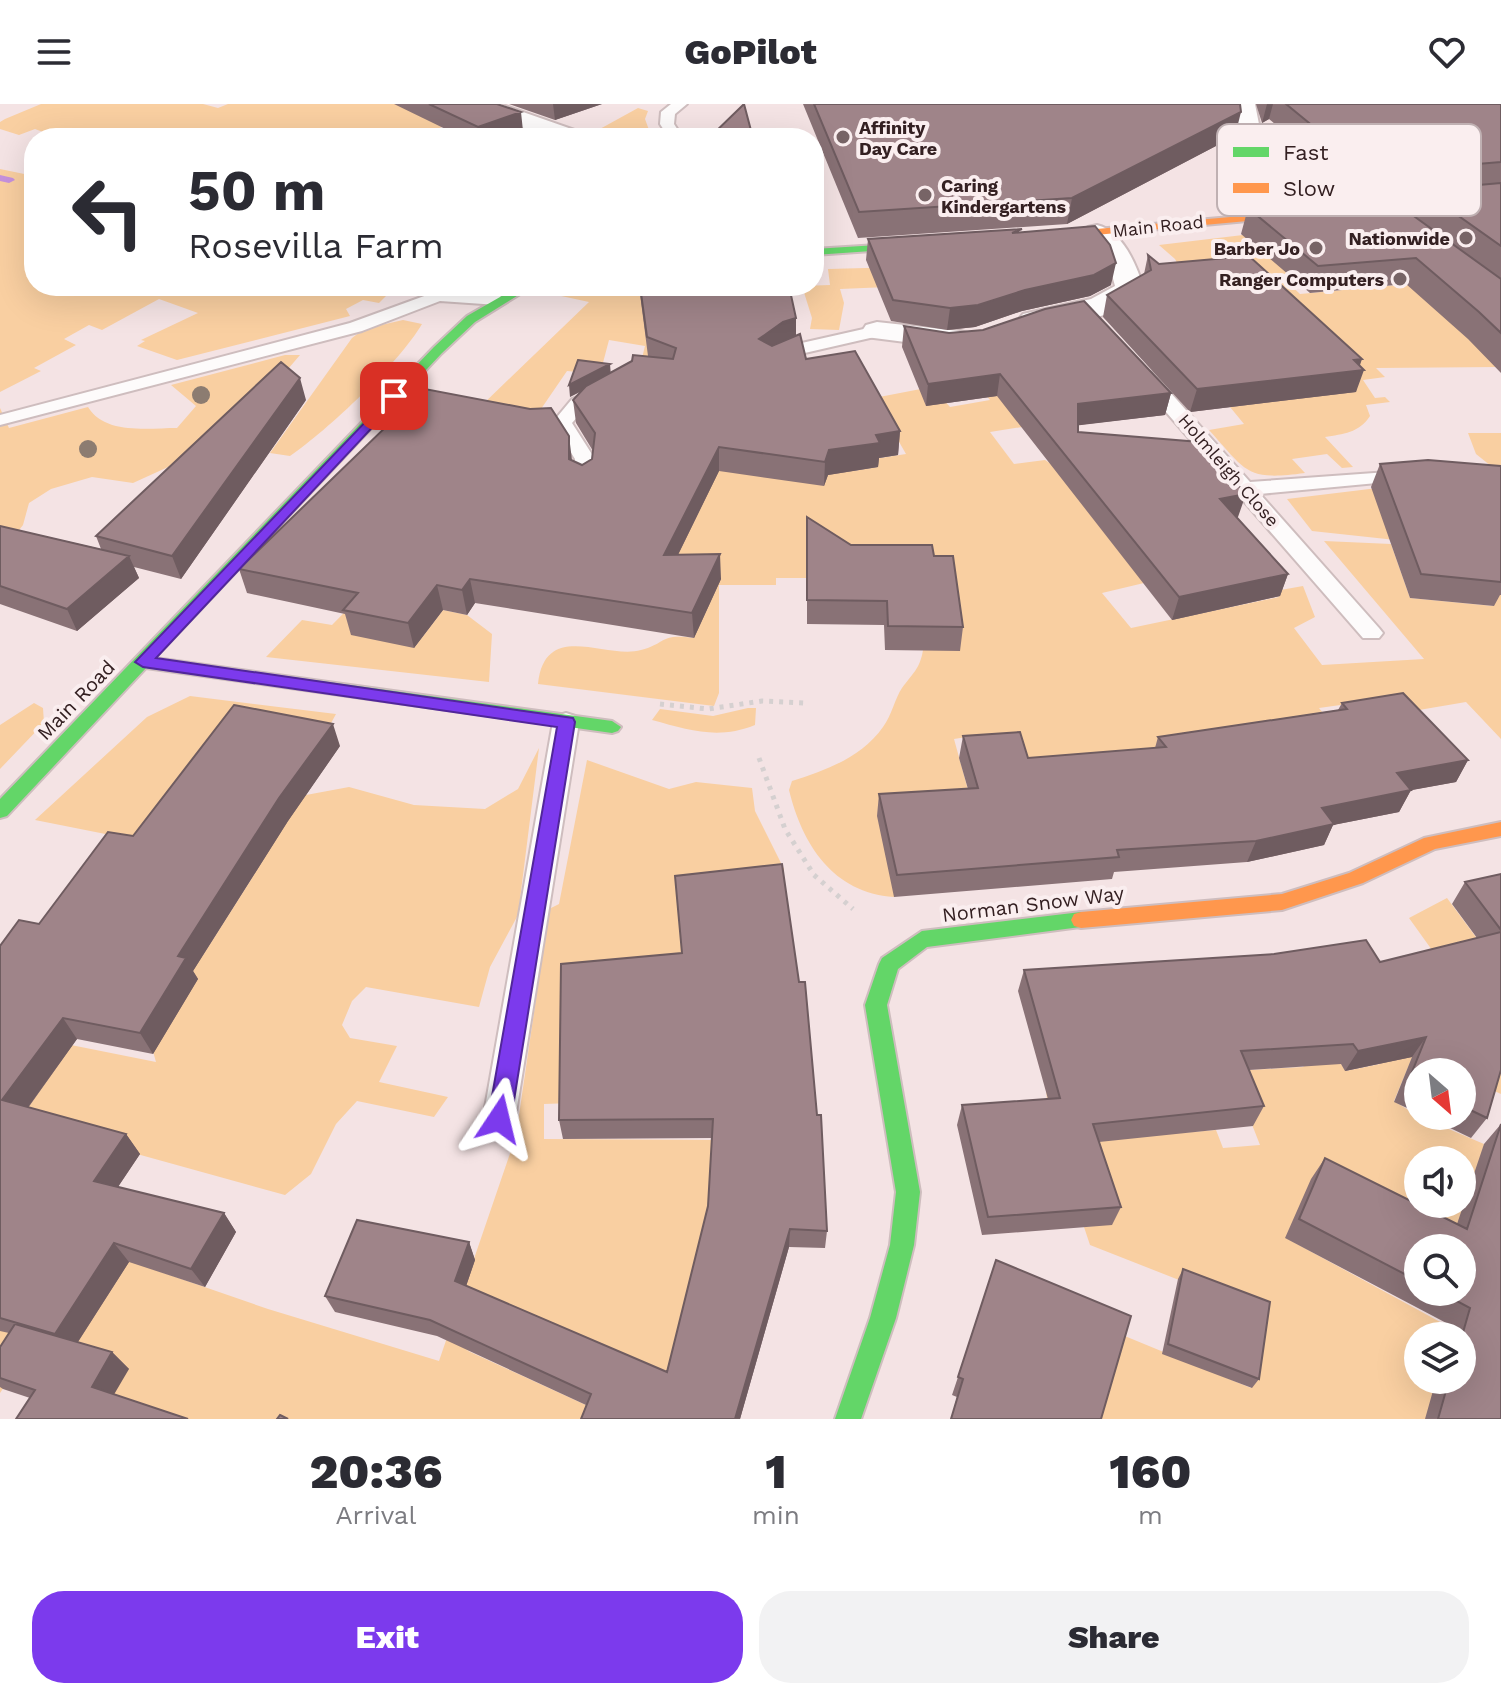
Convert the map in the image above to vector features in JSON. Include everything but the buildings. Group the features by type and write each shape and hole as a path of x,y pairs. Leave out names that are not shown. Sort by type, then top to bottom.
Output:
{"street":[{"path":"478,104 546,128"},
{"path":"1244,104 1248,124"},
{"name":"Main Road","path":"1481,198 1501,196"},
{"name":"Main Road","path":"1020,238 1272,216"},
{"path":"1391,216 1413,232"},
{"path":"877,331 947,342 1002,332 1033,320 1083,310 1117,299 1130,289 1122,263 1097,233"},
{"path":"824,251 943,244"},
{"name":"Main Road","path":"0,811 394,396 471,319 506,296"},
{"path":"143,662 612,727"},
{"name":"Norman Snow Way","path":"848,1419 883,1318 902,1245 908,1192 876,1005 889,964 922,939 1135,913 1282,902 1356,878 1431,843 1501,829"}],"lane":[{"path":"670,128 668,112 680,104"},
{"path":"5,420 356,327 429,296"},
{"path":"473,296 498,300"},
{"path":"1083,310 1103,331"},
{"path":"771,361 790,351 877,331"},
{"name":"Holmleigh Close","path":"1133,364 1371,633"},
{"path":"507,419 534,424 562,423 579,403 625,378"},
{"path":"394,396 417,402"},
{"path":"562,423 585,459 583,481"},
{"path":"1246,489 1432,472"},
{"path":"499,1119 566,722"}],"path":[{"path":"612,727 656,704 708,709 762,701 804,703"},
{"path":"759,758 792,841 814,875 853,909"}],"shaded area":[{"path":"41,104 203,104 218,108 228,104 433,104 442,127 24,128 24,133 19,135 0,129 0,122"},
{"path":"638,108 648,111 645,119 648,128 602,128"},
{"path":"0,169 24,174 24,296 386,296 379,303 363,300 346,309 350,316 177,360 137,346 145,341 141,340 198,313 159,299 102,330 89,325 64,339 76,345 34,368 41,371 0,392"},
{"path":"1243,235 1294,273 1280,275 1300,294 1409,284 1499,367 1376,368 1385,377 1363,380 1375,398 1385,397 1390,402 1366,405 1370,416 1361,426 1350,432 1325,437 1353,467 1342,468 1327,454 1292,459 1305,473 1270,476 1249,470 1209,430 1244,424 1230,407 1355,391 1183,274 1175,259 1159,245"},
{"path":"978,265 983,283 840,289 844,303 839,330 810,329 812,318 805,296 824,296 824,285 830,285 828,269"},
{"path":"561,296 686,296 788,318 834,458 853,471 878,467 874,459 906,454 874,398 926,388 930,384 950,407 990,400 956,360 1060,421 990,432 1014,464 1045,460 1051,464 1144,583 1102,593 1131,628 1279,597 1275,591 1303,586 1315,617 1294,628 1322,665 1424,659 1324,541 1391,544 1410,598 1493,606 1490,594 1501,595 1501,739 1466,702 1413,711 1362,702 1319,708 1353,751 1124,808 979,735 954,739 973,808 894,897 854,886 837,876 812,847 795,810 789,790 792,781 842,762 874,738 886,722 902,688 918,667 923,650 959,650 806,562 806,578 776,578 776,585 719,585 719,693 714,706 538,684 543,664 552,653 564,647 627,652 641,650 669,638 694,638 619,587 640,366 645,346 609,340 600,374 567,371 541,409 528,412 480,407 589,302"},
{"path":"403,320 422,324 362,395 290,456 270,453 352,338 364,329"},
{"path":"285,355 300,355 247,417 190,457 133,483 92,477 51,489 29,503 23,525 16,534 0,530 0,408 9,428 88,407 96,416 116,426 177,428 196,406 171,385"},
{"path":"1468,433 1501,433 1501,474 1476,454"},
{"path":"1419,483 1442,545 1312,531 1287,499"},
{"path":"434,555 414,648 443,610 467,615 492,634 489,682 266,657 302,620 332,625 387,569"},
{"path":"190,696 336,714 318,747 280,790 306,795 349,787 414,805 485,809 518,789 539,748 518,915 490,967 479,1007 366,987 352,1001 342,1025 350,1038 397,1046 379,1082 448,1097 434,1117 357,1101 336,1124 311,1174 285,1195 18,1121 16,1034 156,1062 128,963 203,955 252,878 206,854 35,820 147,717"},
{"path":"34,703 43,708 44,723 0,769 0,725"},
{"path":"756,708 755,725 728,732 704,732 652,720 660,709 713,716"},
{"path":"587,760 669,789 696,782 752,788 755,811 784,869 781,884 709,936 686,1099 544,1104 544,1139 714,1140 709,1232 667,1398 466,1350 588,1406 591,1419 155,1419 109,1403 74,1349 64,1297 0,1393 0,1289 109,1254 268,1309 439,1361 516,1136 549,909 559,904"},
{"path":"1447,898 1501,971 1501,1094 1476,1082 1476,1058 1427,1058 1414,1053 1412,1058 1404,1058 1404,1077 1394,1101 1404,1107 1404,1130 1451,1130 1484,1144 1476,1175 1476,1146 1404,1146 1404,1218 1465,1218 1461,1234 1404,1234 1404,1245 1286,1238 1404,1302 1404,1306 1411,1306 1440,1322 1404,1322 1404,1394 1433,1394 1426,1419 1053,1419 1081,1318 1251,1388 1263,1313 1090,1245 1084,1227 1112,1224 1047,1101 1046,1089 1180,1133 1216,1130 1223,1148 1260,1145 1231,1071 1303,1067 1326,1040 1346,1071 1380,1064 1447,971 1409,918"}],"waterway":[{"path":"0,178 9,180"}],"traffic: fast":[{"path":"1481,198 1501,196"},
{"path":"824,251 925,245"},
{"path":"0,811 438,350 471,319 510,296"},
{"path":"143,662 612,727"},
{"path":"848,1419 883,1318 902,1245 908,1192 876,1005 889,964 922,939 1081,920"}],"traffic: slow":[{"path":"1041,237 1274,216"},
{"path":"1081,920 1282,902 1356,878 1431,843 1501,829"}],"place":[{"name":"Affinity Day Care","path":"843,137"},
{"name":"Caring Kindergartens","path":"925,195"},
{"name":"Nationwide","path":"1466,238"},
{"name":"Barber Jo","path":"1316,248"},
{"name":"Ranger Computers","path":"1400,279"}],"route":[{"path":"394,396 143,662 566,722 499,1119"}]}
